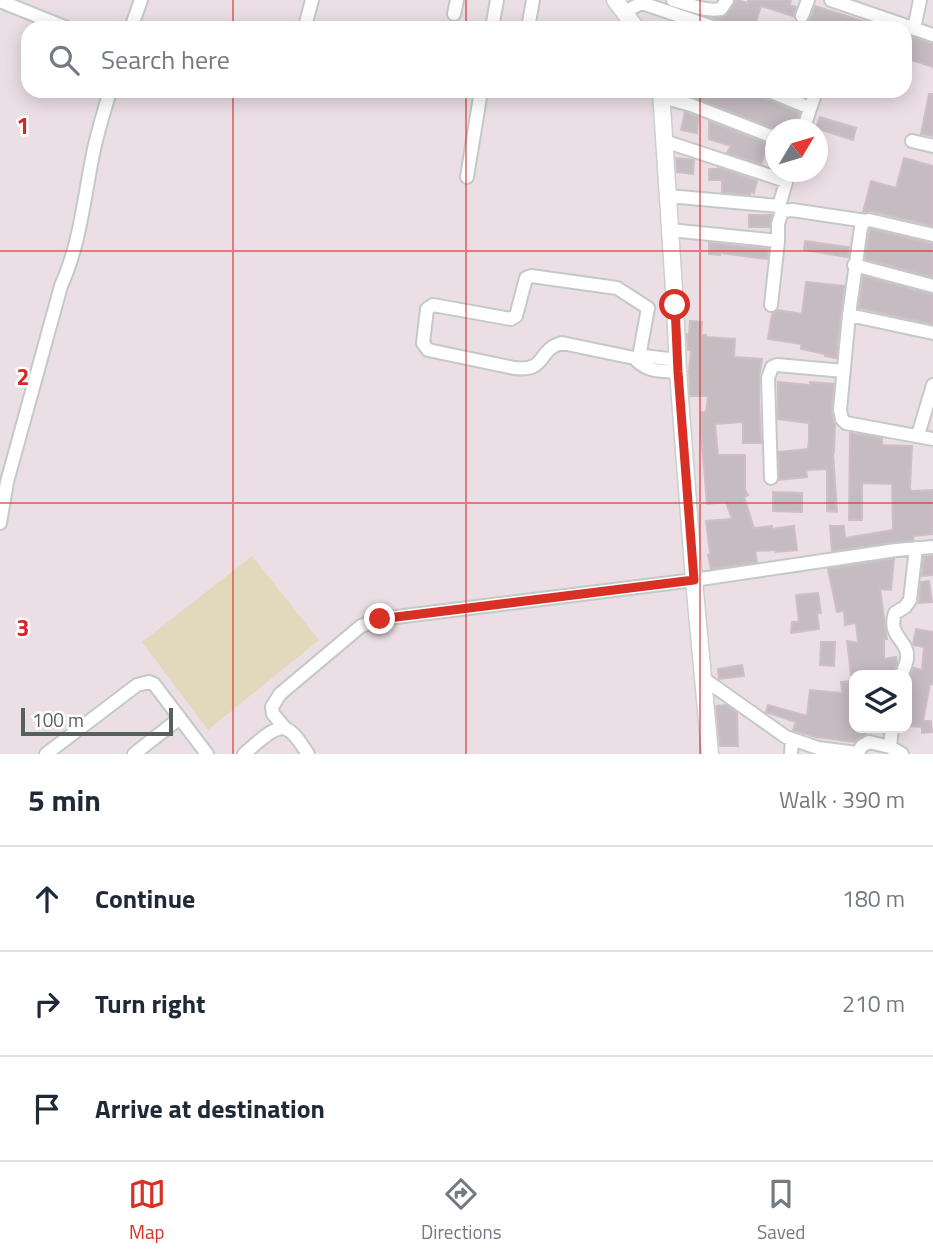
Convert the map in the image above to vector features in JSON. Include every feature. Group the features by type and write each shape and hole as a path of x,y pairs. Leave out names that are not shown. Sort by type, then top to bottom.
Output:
{"street":[{"path":"134,21 141,0"},
{"path":"306,21 312,0"},
{"path":"454,14 457,0"},
{"path":"493,21 497,0"},
{"path":"529,21 533,0"},
{"path":"673,0 710,10 721,9 727,0"},
{"path":"803,16 808,0"},
{"path":"831,0 845,2 894,21"},
{"path":"920,0 914,29 933,35"},
{"path":"0,1 50,21"},
{"path":"619,6 642,3 695,21"},
{"path":"619,6 631,21"},
{"path":"0,523 17,445 58,298 76,246 93,153 108,98"},
{"path":"467,177 480,98"},
{"path":"661,98 678,366 710,754"},
{"path":"672,98 765,134"},
{"path":"787,98 810,107"},
{"path":"806,119 813,98"},
{"path":"664,141 765,170"},
{"path":"912,141 933,146"},
{"path":"668,196 779,205 785,182"},
{"path":"771,305 778,223 782,212 792,210 869,220 933,235"},
{"path":"866,221 861,227 854,265 840,410 842,419 846,423 933,439"},
{"path":"670,230 778,242"},
{"path":"854,265 933,286"},
{"path":"636,358 648,308 617,288 531,276 526,278 516,316 511,319 433,305 427,309 423,343 428,350 526,370 536,366 555,345 562,343 636,358 643,368 648,369 678,366"},
{"path":"849,315 933,333"},
{"path":"771,478 768,378 772,367 777,365 844,371"},
{"path":"918,435 933,385"},
{"path":"308,754 273,714 272,707 280,694 361,626 380,619 933,547"},
{"path":"904,670 907,652 894,631 892,622 895,613 910,600 916,548"},
{"path":"704,679 786,737 818,748 857,753 869,742 890,747 902,754"},
{"path":"46,754 143,683 149,682 154,684 207,754"},
{"path":"134,754 180,718"},
{"path":"244,754 272,731 285,728"},
{"path":"890,747 891,733"},
{"path":"791,754 792,739"}],"shaded area":[{"path":"252,556 319,640 208,730 142,642"}],"building":[{"path":"736,0 748,3 748,0 791,0 790,5 796,7 793,16 761,6 756,21 719,21 714,18 726,16"},
{"path":"815,6 862,21 809,21"},
{"path":"912,37 933,44 933,67 912,60"},
{"path":"929,94 933,94 933,136 921,134"},
{"path":"694,98 765,98 799,113 797,119 765,119 765,125"},
{"path":"685,112 698,117 697,133 681,130"},
{"path":"828,119 856,128 853,140 828,132"},
{"path":"709,121 765,143 761,164 727,153 731,146 709,139"},
{"path":"676,158 694,160 693,174 677,172"},
{"path":"904,158 933,166 933,226 871,211 863,212 871,181 896,188"},
{"path":"718,168 757,181 754,193 750,192 750,195 722,192 722,180 709,180 709,169"},
{"path":"749,215 772,215 769,227 749,227"},
{"path":"870,229 933,244 932,277 865,259"},
{"path":"805,241 849,247 848,257 804,250"},
{"path":"709,243 768,249 767,259 709,254"},
{"path":"863,276 933,295 933,324 859,308"},
{"path":"806,282 844,286 836,358 801,349 801,344 768,339 772,314 778,310 802,314"},
{"path":"690,321 702,322 701,335 706,337 735,339 734,357 762,359 759,378 761,443 743,443 743,422 715,424 718,455 745,455 745,490 748,495 744,497 754,528 794,526 797,550 755,551 757,562 711,569 706,521 732,519 726,502 707,504 701,412 706,412 708,396 690,396 691,350 688,350 687,334"},
{"path":"778,382 834,384 831,410 835,424 833,452 837,512 827,511 827,469 806,470 807,477 779,480 779,452 808,449 809,423 778,419"},
{"path":"850,433 882,438 882,445 912,446 910,488 911,491 933,490 933,534 914,536 913,540 832,551 830,526 844,526 845,538 893,530 892,484 862,483 862,520 849,520"},
{"path":"773,492 802,493 802,512 773,511"},
{"path":"933,556 933,575 922,576 924,557"},
{"path":"894,559 891,590 880,589 887,639 884,639 884,659 896,657 895,670 850,670 847,641 858,643 856,623 845,625 844,611 837,612 828,569"},
{"path":"929,581 932,602 919,603 921,582"},
{"path":"818,593 821,613 817,613 819,629 791,633 792,622 799,622 796,595"},
{"path":"916,629 933,632 933,684 930,684 923,721 931,721 932,732 922,733 922,727 912,726 912,673 914,668 922,670 924,647 913,645"},
{"path":"821,642 835,642 834,666 820,665"},
{"path":"742,665 744,676 719,679 718,669"},
{"path":"849,681 849,733 866,733 854,742 816,737 793,730 796,722 766,712 768,705 807,716 810,690 842,693 841,682"},
{"path":"726,705 737,713 738,746 720,746 716,706"}],"route":[{"path":"380,619 694,580 675,305"}]}
